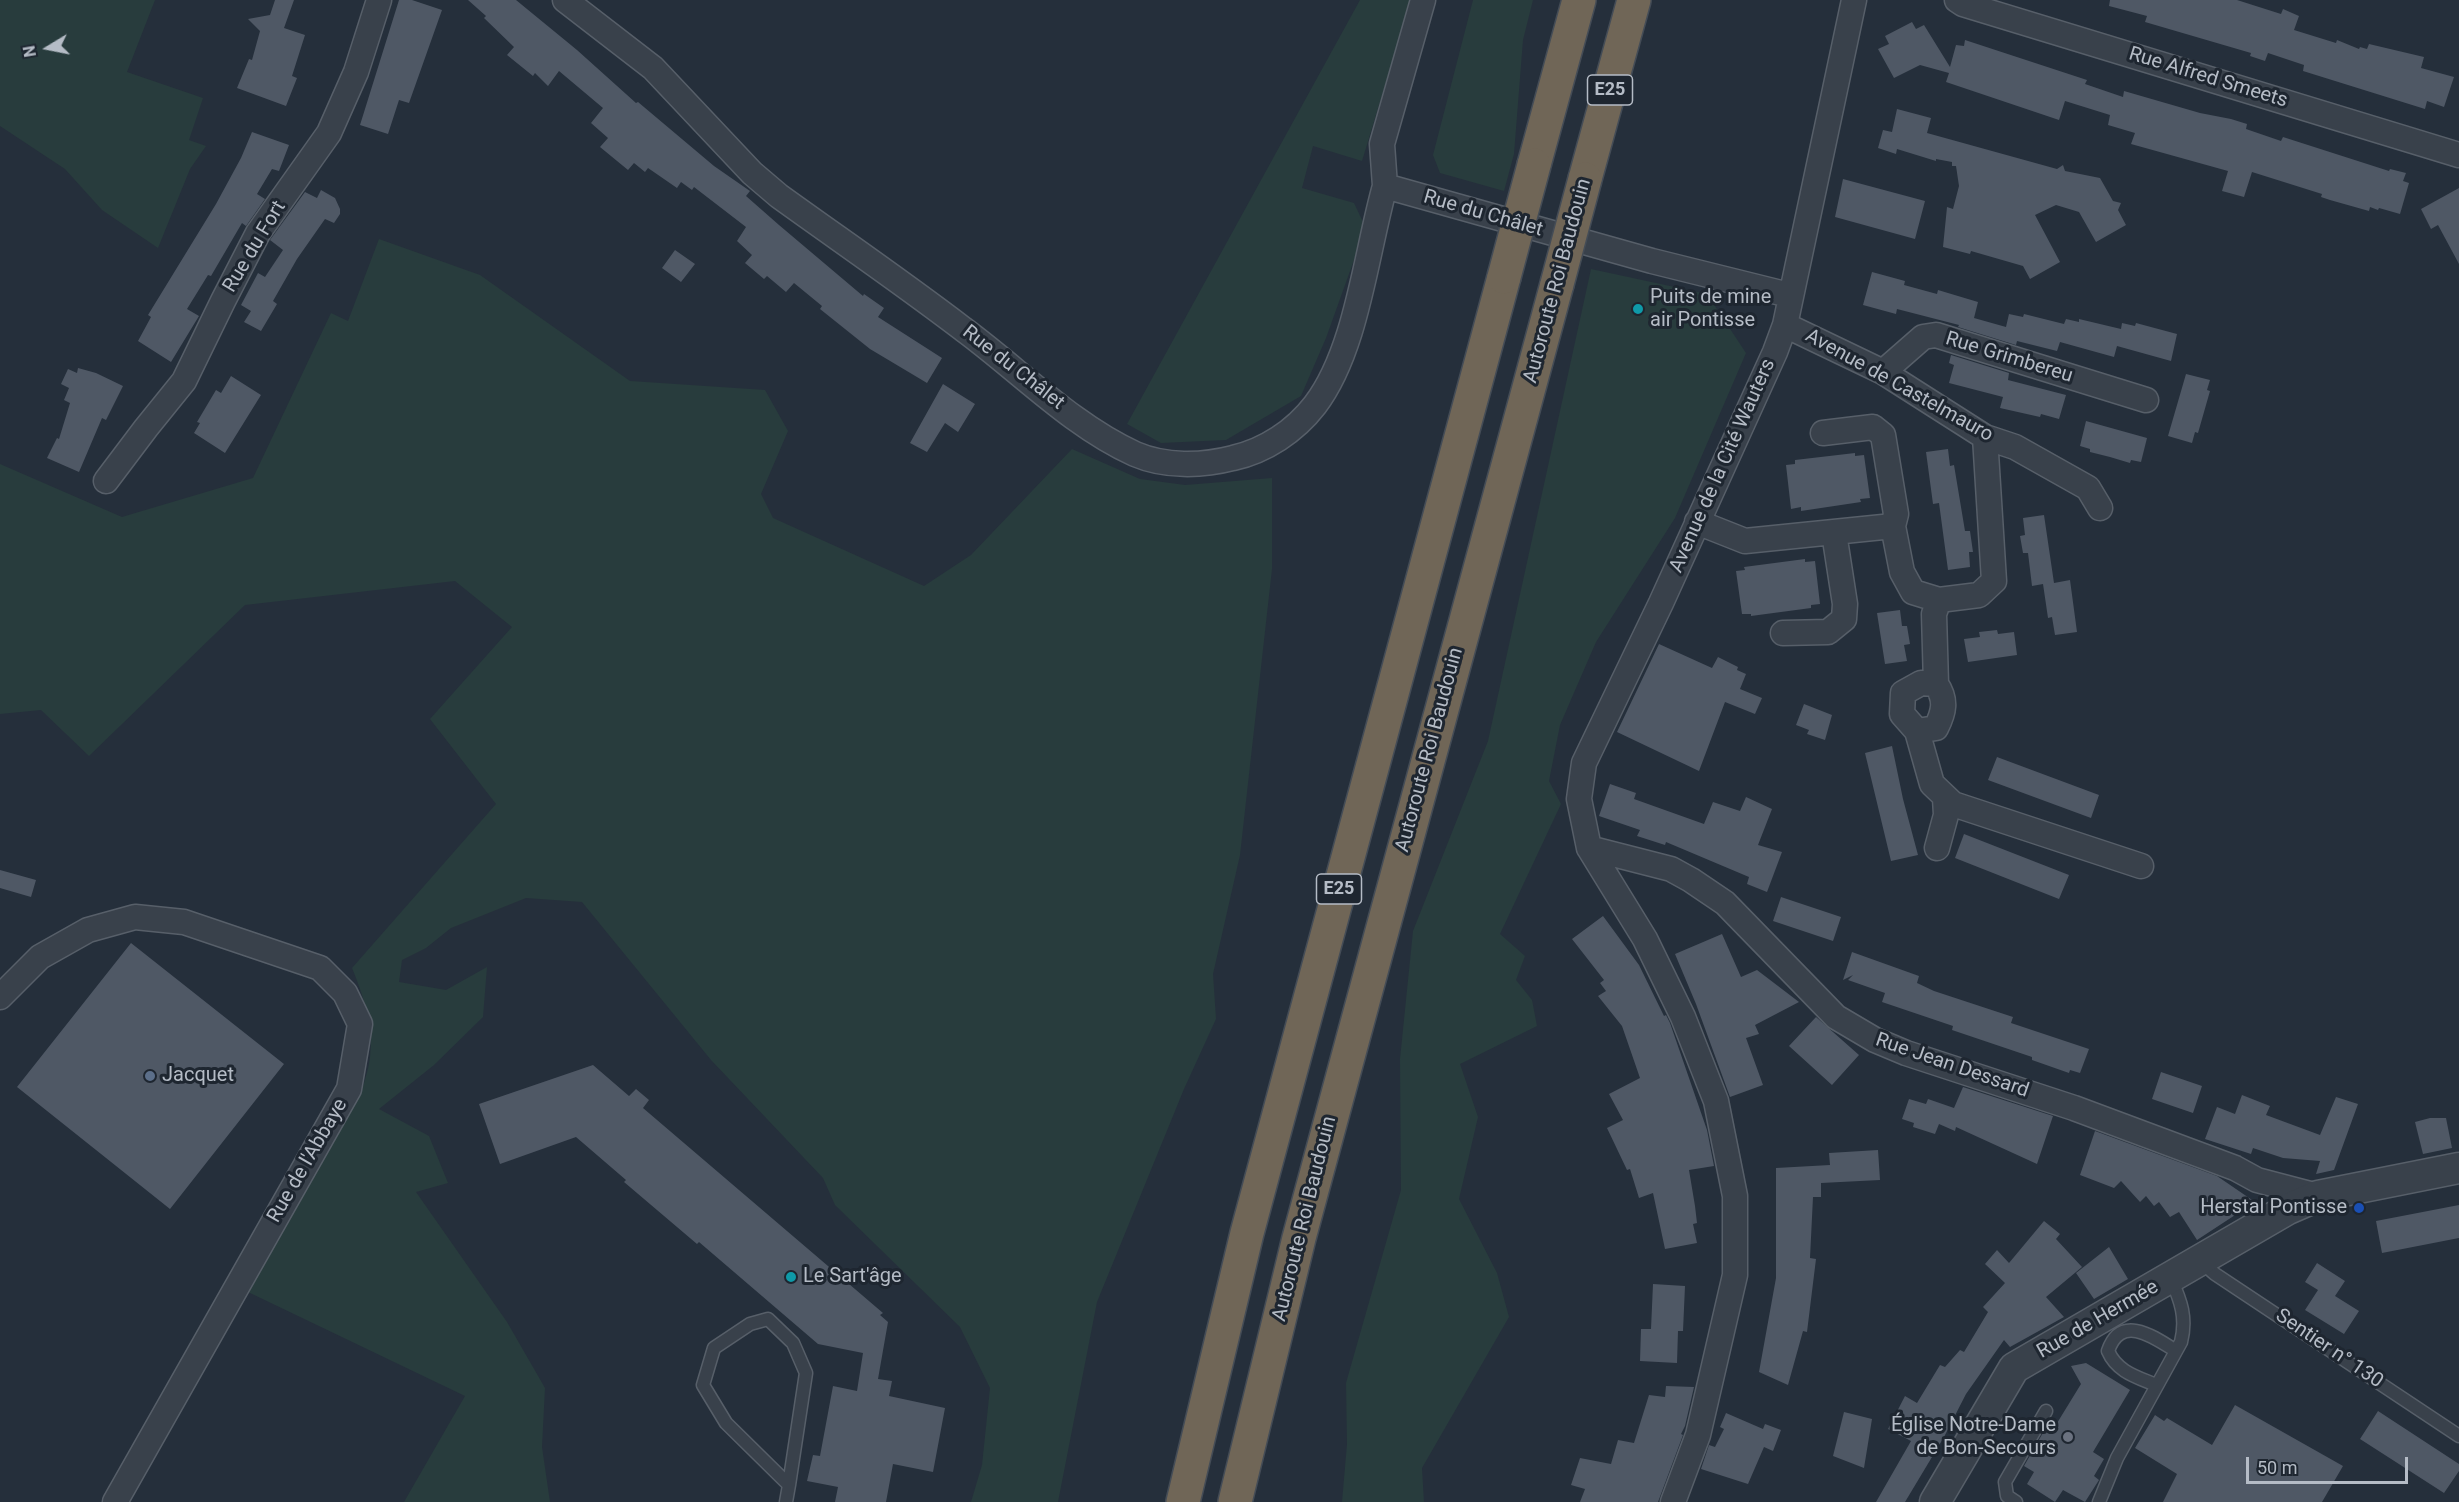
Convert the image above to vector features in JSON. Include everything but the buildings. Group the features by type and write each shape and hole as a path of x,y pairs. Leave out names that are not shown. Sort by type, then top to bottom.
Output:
{"highway":[{"name":"E25","path":"1183,1502 1250,1222 1579,0"},
{"name":"Autoroute Roi Baudouin","path":"1235,1502 1299,1238 1634,0"}],"street":[{"name":"Rue du Fort","path":"106,481 184,381 258,234 329,133 356,72 379,0"},
{"name":"Rue du Châlet","path":"565,0 653,68 753,173 779,196 964,329 1088,427 1137,454 1182,464 1219,462 1253,454 1287,434 1314,406 1329,383 1350,332 1385,186 1382,144 1423,0"},
{"name":"Avenue de la Cité Wauters","path":"1589,848 1579,799 1584,763 1697,522 1775,352 1785,325 1789,295 1854,0"},
{"name":"Rue Alfred Smeets","path":"1957,0 1963,4 2459,155"},
{"name":"Rue du Châlet","path":"1385,186 1652,261 1789,295"},
{"name":"Avenue de Castelmauro","path":"1785,325 1883,372 1985,437 2015,447 2088,488 2100,508"},
{"name":"Rue Grimbereu","path":"1883,372 1923,337 1936,335 2146,400"},
{"path":"1823,433 1874,427 1883,435 1896,514 1893,526 1902,572 1913,592 1940,600 1979,595 1994,581 1985,437"},
{"path":"1697,522 1745,541 1893,526"},
{"path":"1783,633 1828,632 1844,619 1845,604 1834,533"},
{"path":"1917,731 1936,728 1945,702 1936,684 1934,614 1940,600"},
{"path":"1936,684 1922,683 1903,693 1902,714 1917,731 1932,784 1945,798 1953,804 2140,866"},
{"path":"1936,848 1946,815 1945,798"},
{"path":"1589,848 1645,939 1683,1017 1716,1101 1735,1196 1735,1275 1698,1435 1673,1502"},
{"name":"Rue Jean Dessard","path":"1589,848 1671,869 1691,880 1725,903 1836,1017 1875,1040 1906,1053 2074,1108 2235,1168 2257,1180 2318,1196"},
{"name":"Rue de l'Abbaye","path":"0,997 40,957 88,930 135,917 184,922 320,968 345,993 360,1024 349,1089 115,1502"},
{"name":"Rue de Hermée","path":"1935,1502 2014,1368 2272,1218 2318,1196 2459,1168"},
{"name":"Rue Jean Dessard","path":"2257,1180 2273,1200 2275,1209 2272,1218"}],"lane":[{"name":"Sentier n° 130","path":"2200,1261 2215,1274 2459,1436"},
{"path":"2099,1502 2117,1458 2181,1342 2186,1324 2180,1298 2170,1279"},
{"path":"786,1502 789,1485 806,1373 793,1343 768,1319 750,1324 714,1348 703,1385 726,1423 789,1485"},
{"path":"2156,1385 2120,1369 2112,1362 2108,1352 2111,1341 2122,1332 2134,1330 2149,1333 2176,1351"},
{"path":"2016,1502 2007,1496 2005,1482 2046,1411"}],"green space":[{"path":"0,0 155,0 127,72 203,98 189,140 206,146 190,169 158,248 102,210 65,169 0,126"},
{"path":"1360,0 1411,0 1362,161 1313,146 1302,188 1354,203 1363,222 1359,246 1326,338 1301,396 1226,440 1161,443 1127,424"},
{"path":"1473,0 1533,0 1523,40 1514,154 1504,191 1440,173 1433,155"},
{"path":"379,239 480,275 630,381 765,390 788,431 761,494 773,518 924,586 971,555 1072,449 1140,479 1185,485 1272,478 1272,569 1240,855 1213,974 1216,1019 1184,1089 1097,1302 1058,1502 971,1502 982,1465 990,1388 960,1327 835,1205 823,1178 711,1060 582,902 526,898 451,928 426,948 402,960 399,982 446,990 487,967 483,1017 434,1065 379,1109 429,1136 448,1183 416,1192 507,1322 545,1388 542,1447 550,1502 404,1502 465,1396 248,1292 362,1090 371,1046 364,1000 352,968 496,804 430,719 512,627 455,581 245,605 89,756 41,710 0,714 0,464 122,517 253,478 331,313 348,321"},
{"path":"1591,269 1707,294 1746,353 1675,518 1596,642 1560,725 1549,781 1561,804 1500,934 1525,956 1516,980 1532,1000 1537,1026 1460,1064 1478,1117 1459,1199 1497,1273 1509,1317 1422,1468 1424,1502 1342,1502 1347,1444 1346,1383 1401,1190 1400,1059 1413,931 1488,741"}],"place":[{"name":"Puits de mine air Pontisse","path":"1638,309"},
{"name":"Jacquet","path":"150,1076"},
{"name":"Herstal Pontisse","path":"2359,1208"},
{"name":"Le Sart'âge","path":"791,1277"},
{"name":"Église Notre-Dame de Bon-Secours","path":"2068,1437"}]}
